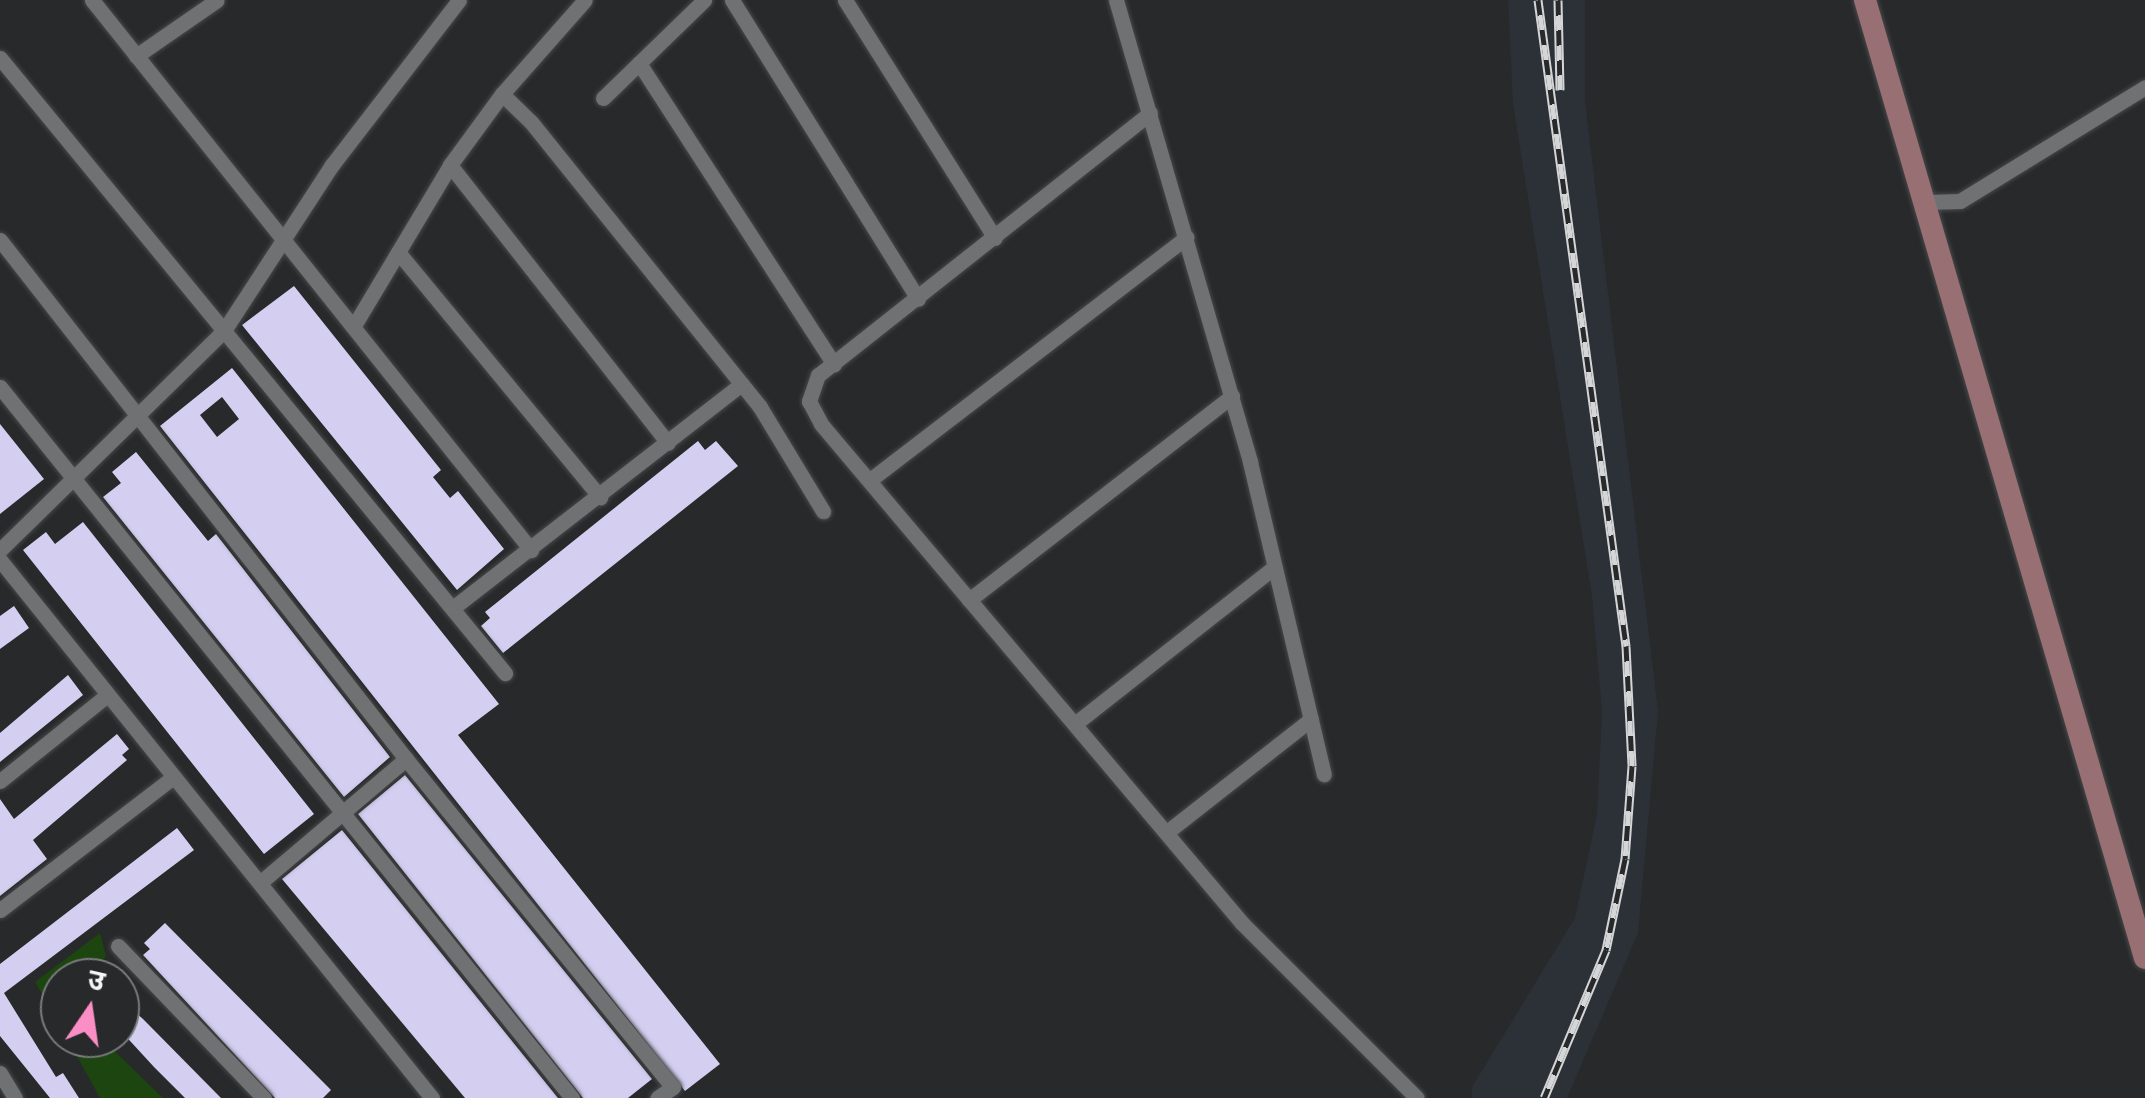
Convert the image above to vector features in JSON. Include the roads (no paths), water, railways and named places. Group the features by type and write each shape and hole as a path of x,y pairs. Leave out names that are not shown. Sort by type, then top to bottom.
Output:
{"street":[{"path":"92,0 282,238 356,324 531,550"},
{"path":"136,56 217,0"},
{"path":"0,550 78,478 223,332 282,238 460,0"},
{"path":"356,324 450,166 502,94 585,0"},
{"path":"602,98 704,0"},
{"path":"732,0 918,299"},
{"path":"845,0 995,238"},
{"path":"1116,0 1232,396 1324,774"},
{"path":"1865,0 1928,202 2145,958"},
{"path":"0,58 505,673"},
{"path":"639,63 834,364"},
{"path":"1928,202 1960,202 2145,86"},
{"path":"502,94 742,384 822,510"},
{"path":"1150,113 818,376 809,401 969,600 1242,923 1417,1098"},
{"path":"450,166 668,443"},
{"path":"870,480 1187,238"},
{"path":"0,240 406,759 678,1092 657,1098"},
{"path":"398,252 600,497"},
{"path":"454,607 742,384"},
{"path":"0,387 78,478 572,1098"},
{"path":"969,600 1232,396"},
{"path":"0,560 172,778 262,881 432,1098"},
{"path":"1076,723 1273,568"},
{"path":"0,781 106,696"},
{"path":"1167,832 1310,719"},
{"path":"262,881 406,759"},
{"path":"0,910 172,778"},
{"path":"118,946 264,1098"},
{"path":"0,1072 16,1098"}],"railway":[{"path":"1538,0 1626,646 1632,766 1625,859 1606,950 1544,1098"},
{"path":"1558,0 1560,90"}]}
